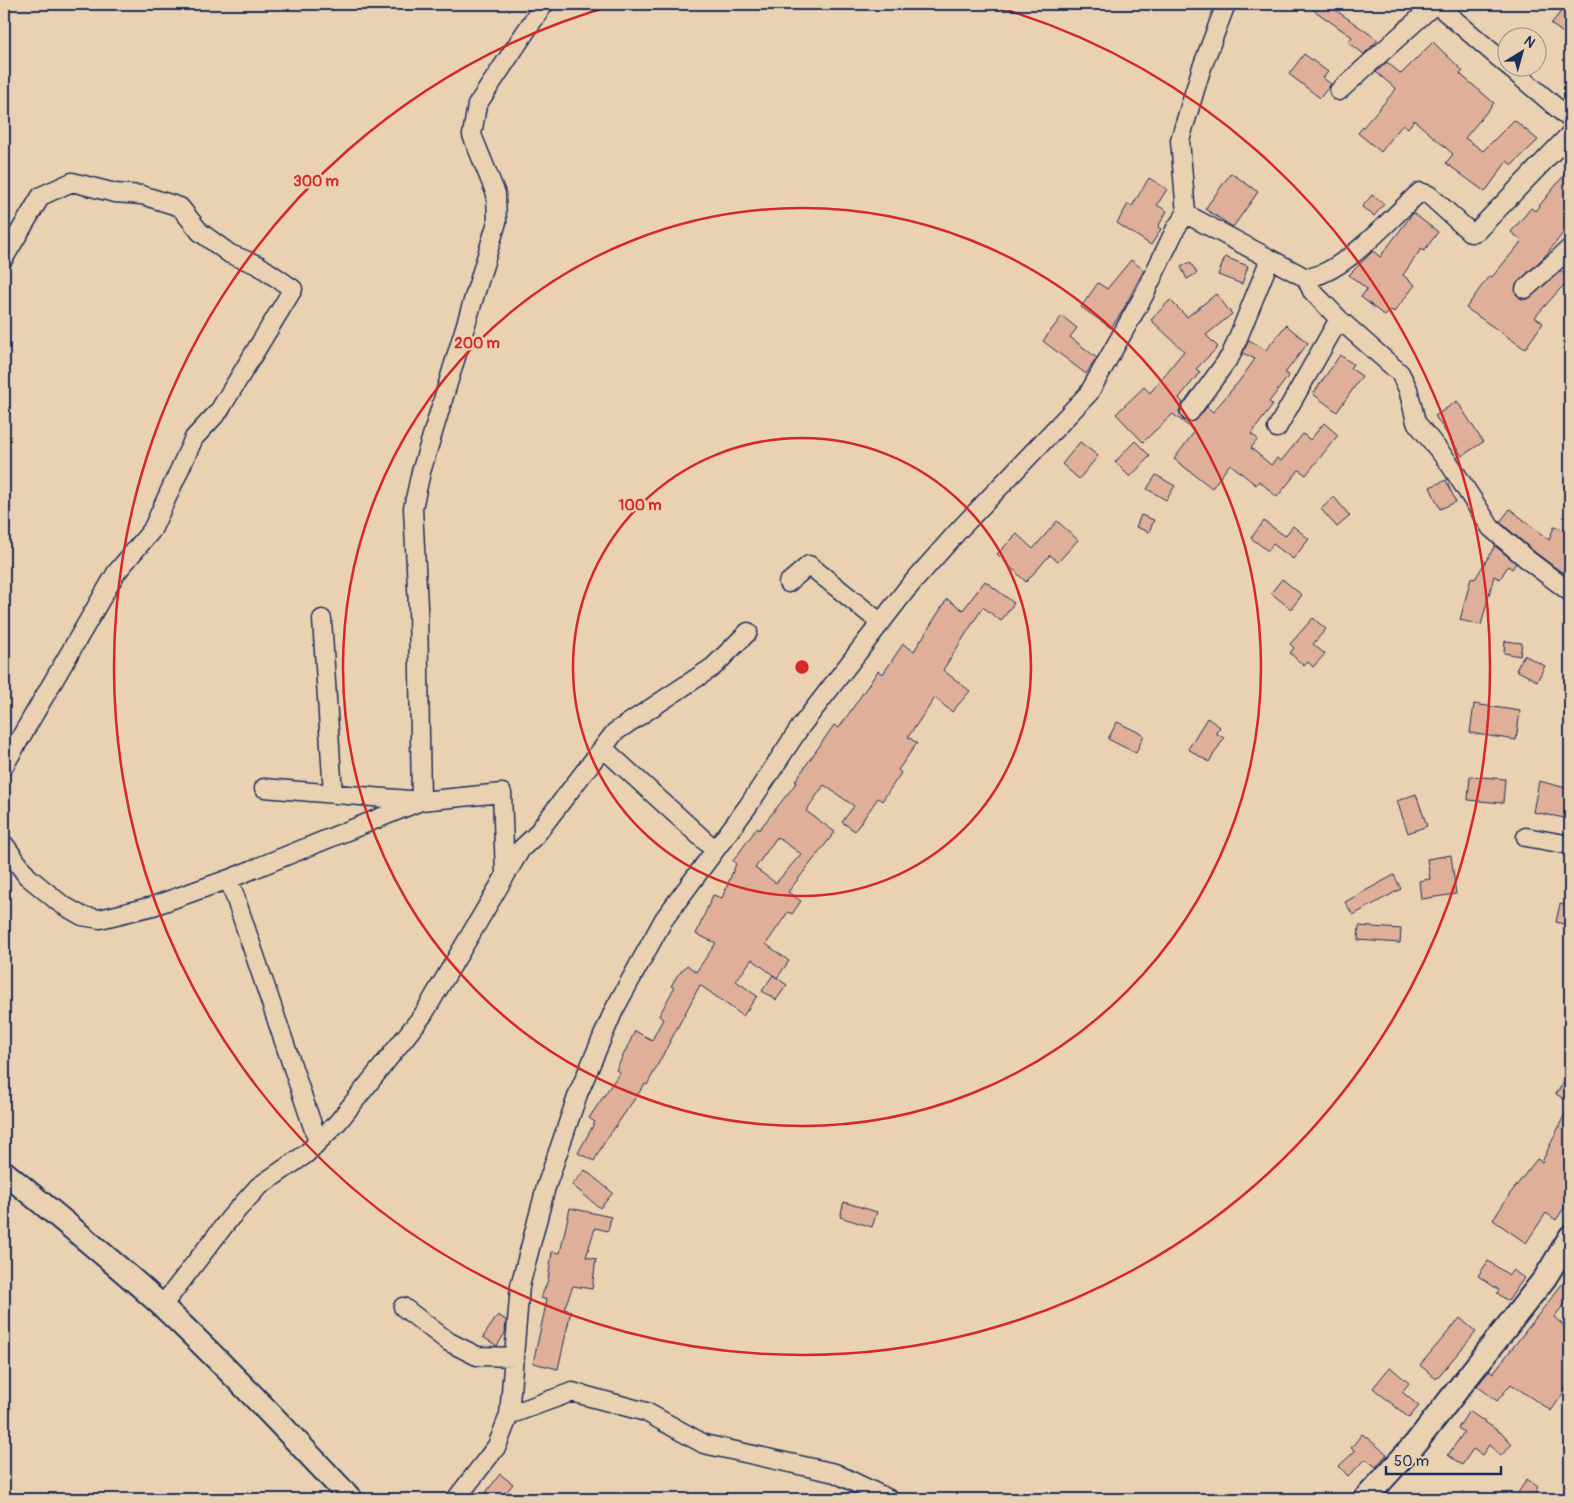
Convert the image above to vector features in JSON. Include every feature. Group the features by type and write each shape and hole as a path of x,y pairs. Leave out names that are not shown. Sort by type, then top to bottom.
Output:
{"street":[{"path":"421,801 418,607 413,508 426,454 497,222 496,194 472,135 477,105 544,4"},
{"path":"456,1499 497,1446 510,1415 520,1286 546,1187 578,1094 614,1010 664,919 715,850 801,726 881,622 906,590 959,530 1089,393 1144,295 1176,228 1186,214 1180,140 1200,70 1226,4"},
{"path":"1339,90 1436,4 1496,55"},
{"path":"1522,78 1570,119"},
{"path":"1186,214 1306,278 1315,277 1335,267 1366,243 1420,192 1429,195 1471,232 1477,231 1570,134"},
{"path":"4,258 41,196 72,182 115,193 142,195 180,207 200,232 222,248 258,265 293,289 218,411 194,438 152,530 116,573 4,766"},
{"path":"1525,289 1570,248"},
{"path":"1190,412 1231,355 1270,259"},
{"path":"1306,278 1312,291 1339,319 1400,373 1408,389 1416,422 1448,463 1491,528 1529,561 1570,592"},
{"path":"1277,428 1339,319"},
{"path":"788,583 809,565 881,622"},
{"path":"322,619 333,794"},
{"path":"162,1306 230,1218 258,1187 306,1154 338,1122 424,1016 520,850 535,836 615,732 713,667 748,632"},
{"path":"603,748 715,850"},
{"path":"264,788 421,801 502,793 505,875"},
{"path":"4,844 27,876 61,904 82,916 100,919 144,908 229,879 421,801"},
{"path":"1526,837 1570,845"},
{"path":"229,879 318,1142"},
{"path":"4,1172 113,1262 162,1306 305,1449 351,1499"},
{"path":"1365,1499 1427,1429 1545,1278 1570,1237"},
{"path":"403,1307 449,1342 477,1356 515,1357"},
{"path":"510,1415 572,1392 646,1412 704,1444 835,1473 888,1499"}],"building":[{"path":"1305,4 1327,4 1378,40 1364,54 1348,42 1352,37"},
{"path":"1567,4 1570,4 1570,38 1551,24"},
{"path":"1433,42 1463,71 1460,74 1494,103 1465,138 1483,151 1514,120 1538,140 1512,165 1507,161 1485,192 1446,163 1453,154 1414,120 1408,128 1403,124 1381,152 1358,133 1396,89 1376,72 1387,62 1401,74"},
{"path":"1304,54 1328,72 1323,78 1331,84 1320,98 1289,74"},
{"path":"1570,168 1570,237 1564,232 1545,256 1518,282 1515,292 1521,299 1528,299 1561,271 1570,278 1535,317 1543,323 1525,349 1466,308 1489,276 1492,277 1522,241 1511,232 1531,208 1535,211"},
{"path":"1231,173 1258,192 1233,227 1205,209"},
{"path":"1149,178 1167,189 1157,205 1167,211 1158,227 1161,229 1151,245 1117,223 1128,204 1132,206"},
{"path":"1372,195 1384,204 1374,216 1362,207"},
{"path":"1413,213 1438,232 1424,251 1421,249 1403,275 1415,285 1394,312 1391,310 1385,316 1361,297 1367,289 1349,275 1373,251 1380,257"},
{"path":"1225,257 1248,266 1242,284 1218,275"},
{"path":"1131,260 1144,270 1122,312 1111,328 1081,307 1098,283 1107,289"},
{"path":"1190,262 1197,273 1187,279 1181,267"},
{"path":"1216,294 1232,314 1206,335 1218,347 1196,369 1200,372 1179,398 1183,403 1179,411 1183,420 1195,421 1207,407 1213,412 1255,359 1243,353 1249,340 1266,350 1286,325 1308,343 1285,373 1289,375 1269,402 1273,405 1251,434 1258,439 1251,448 1271,465 1277,458 1281,461 1303,434 1310,440 1324,423 1338,435 1306,475 1299,470 1277,497 1259,481 1256,485 1230,464 1212,488 1174,459 1195,431 1173,414 1143,442 1116,414 1144,387 1150,393 1184,351 1151,320 1170,300 1187,317"},
{"path":"1062,316 1077,328 1070,337 1097,358 1086,374 1043,341"},
{"path":"1340,355 1353,364 1350,368 1362,376 1337,412 1313,394"},
{"path":"1457,401 1483,442 1462,456 1435,416"},
{"path":"1135,441 1150,456 1130,477 1115,462"},
{"path":"1080,442 1098,456 1079,479 1062,464"},
{"path":"1156,475 1175,486 1166,500 1147,489"},
{"path":"1446,480 1456,502 1440,509 1430,487"},
{"path":"1334,497 1350,516 1337,527 1321,509"},
{"path":"1510,509 1549,540 1554,527 1570,530 1570,567 1568,574 1560,571 1536,553 1500,522"},
{"path":"1141,515 1154,520 1149,532 1136,527"},
{"path":"1057,521 1078,540 1058,562 1050,555 1026,582 997,554 1017,534 1033,549"},
{"path":"1264,521 1285,536 1293,526 1309,539 1293,559 1273,544 1268,551 1251,538"},
{"path":"1495,546 1516,563 1512,569 1508,566 1500,579 1494,576 1481,625 1460,620 1471,578 1475,579"},
{"path":"1282,579 1302,595 1291,609 1271,593"},
{"path":"985,581 1014,603 1001,621 983,607 943,670 970,691 952,712 935,698 908,737 917,743 898,770 901,773 882,801 878,798 855,831 842,822 854,806 824,785 806,811 835,832 788,892 801,901 792,914 788,912 766,944 789,961 777,978 752,959 736,981 757,996 743,1016 700,985 647,1085 645,1084 604,1143 594,1161 578,1153 595,1122 589,1118 620,1072 616,1070 635,1031 652,1040 663,1019 659,1016 674,988 671,986 677,976 687,965 696,972 716,943 696,934 713,895 722,898 736,864 733,861 757,828 759,830 797,782 795,781 834,725 839,728 878,671 883,674 903,644 914,651 947,599 963,610","holes":["777,837 801,854 776,883 755,868"]},
{"path":"1313,618 1326,629 1313,644 1325,654 1313,667 1308,662 1304,666 1290,653 1294,648 1290,644"},
{"path":"1505,641 1522,643 1520,656 1504,653"},
{"path":"1524,655 1545,666 1537,681 1516,670"},
{"path":"1474,704 1520,711 1516,740 1470,733"},
{"path":"1207,718 1220,727 1216,733 1224,738 1209,762 1188,749"},
{"path":"1117,722 1144,735 1136,753 1108,739"},
{"path":"1470,776 1505,779 1503,803 1468,800"},
{"path":"1539,781 1570,789 1570,819 1533,812"},
{"path":"1416,794 1427,826 1408,833 1397,801"},
{"path":"1451,855 1456,894 1421,899 1419,881 1430,879 1427,859"},
{"path":"1394,875 1401,889 1353,915 1345,902"},
{"path":"1560,904 1570,907 1570,926 1556,922"},
{"path":"1359,926 1401,929 1400,943 1358,940"},
{"path":"773,975 787,985 776,1000 762,991"},
{"path":"1570,1073 1570,1103 1556,1094"},
{"path":"1570,1103 1570,1165 1564,1178 1570,1182 1570,1199 1556,1220 1546,1213 1526,1243 1493,1220 1509,1195 1537,1159 1542,1162"},
{"path":"585,1170 613,1193 600,1208 572,1185"},
{"path":"844,1202 877,1212 872,1227 840,1217"},
{"path":"570,1208 611,1217 608,1231 595,1228 586,1257 596,1259 592,1289 573,1286 564,1309 571,1311 558,1369 533,1363 547,1300 541,1298 548,1280 552,1252 560,1253"},
{"path":"1488,1261 1509,1275 1513,1270 1524,1278 1508,1301 1497,1293 1499,1290 1478,1276"},
{"path":"1570,1274 1570,1297 1554,1317 1570,1331 1570,1383 1551,1411 1511,1384 1497,1401 1477,1386 1490,1370 1493,1373"},
{"path":"498,1315 506,1320 505,1333 497,1346 483,1337"},
{"path":"1460,1318 1476,1332 1436,1379 1420,1365"},
{"path":"1390,1367 1409,1383 1402,1392 1419,1406 1409,1418 1373,1388"},
{"path":"1469,1411 1504,1435 1512,1444 1501,1456 1489,1445 1482,1455 1473,1449 1462,1465 1448,1455 1464,1432 1458,1428"},
{"path":"1362,1434 1387,1454 1376,1467 1366,1459 1348,1476 1339,1466 1355,1451 1351,1448"},
{"path":"500,1474 513,1484 501,1499 481,1499"},
{"path":"1527,1479 1538,1487 1536,1490 1548,1499 1514,1499"}]}
